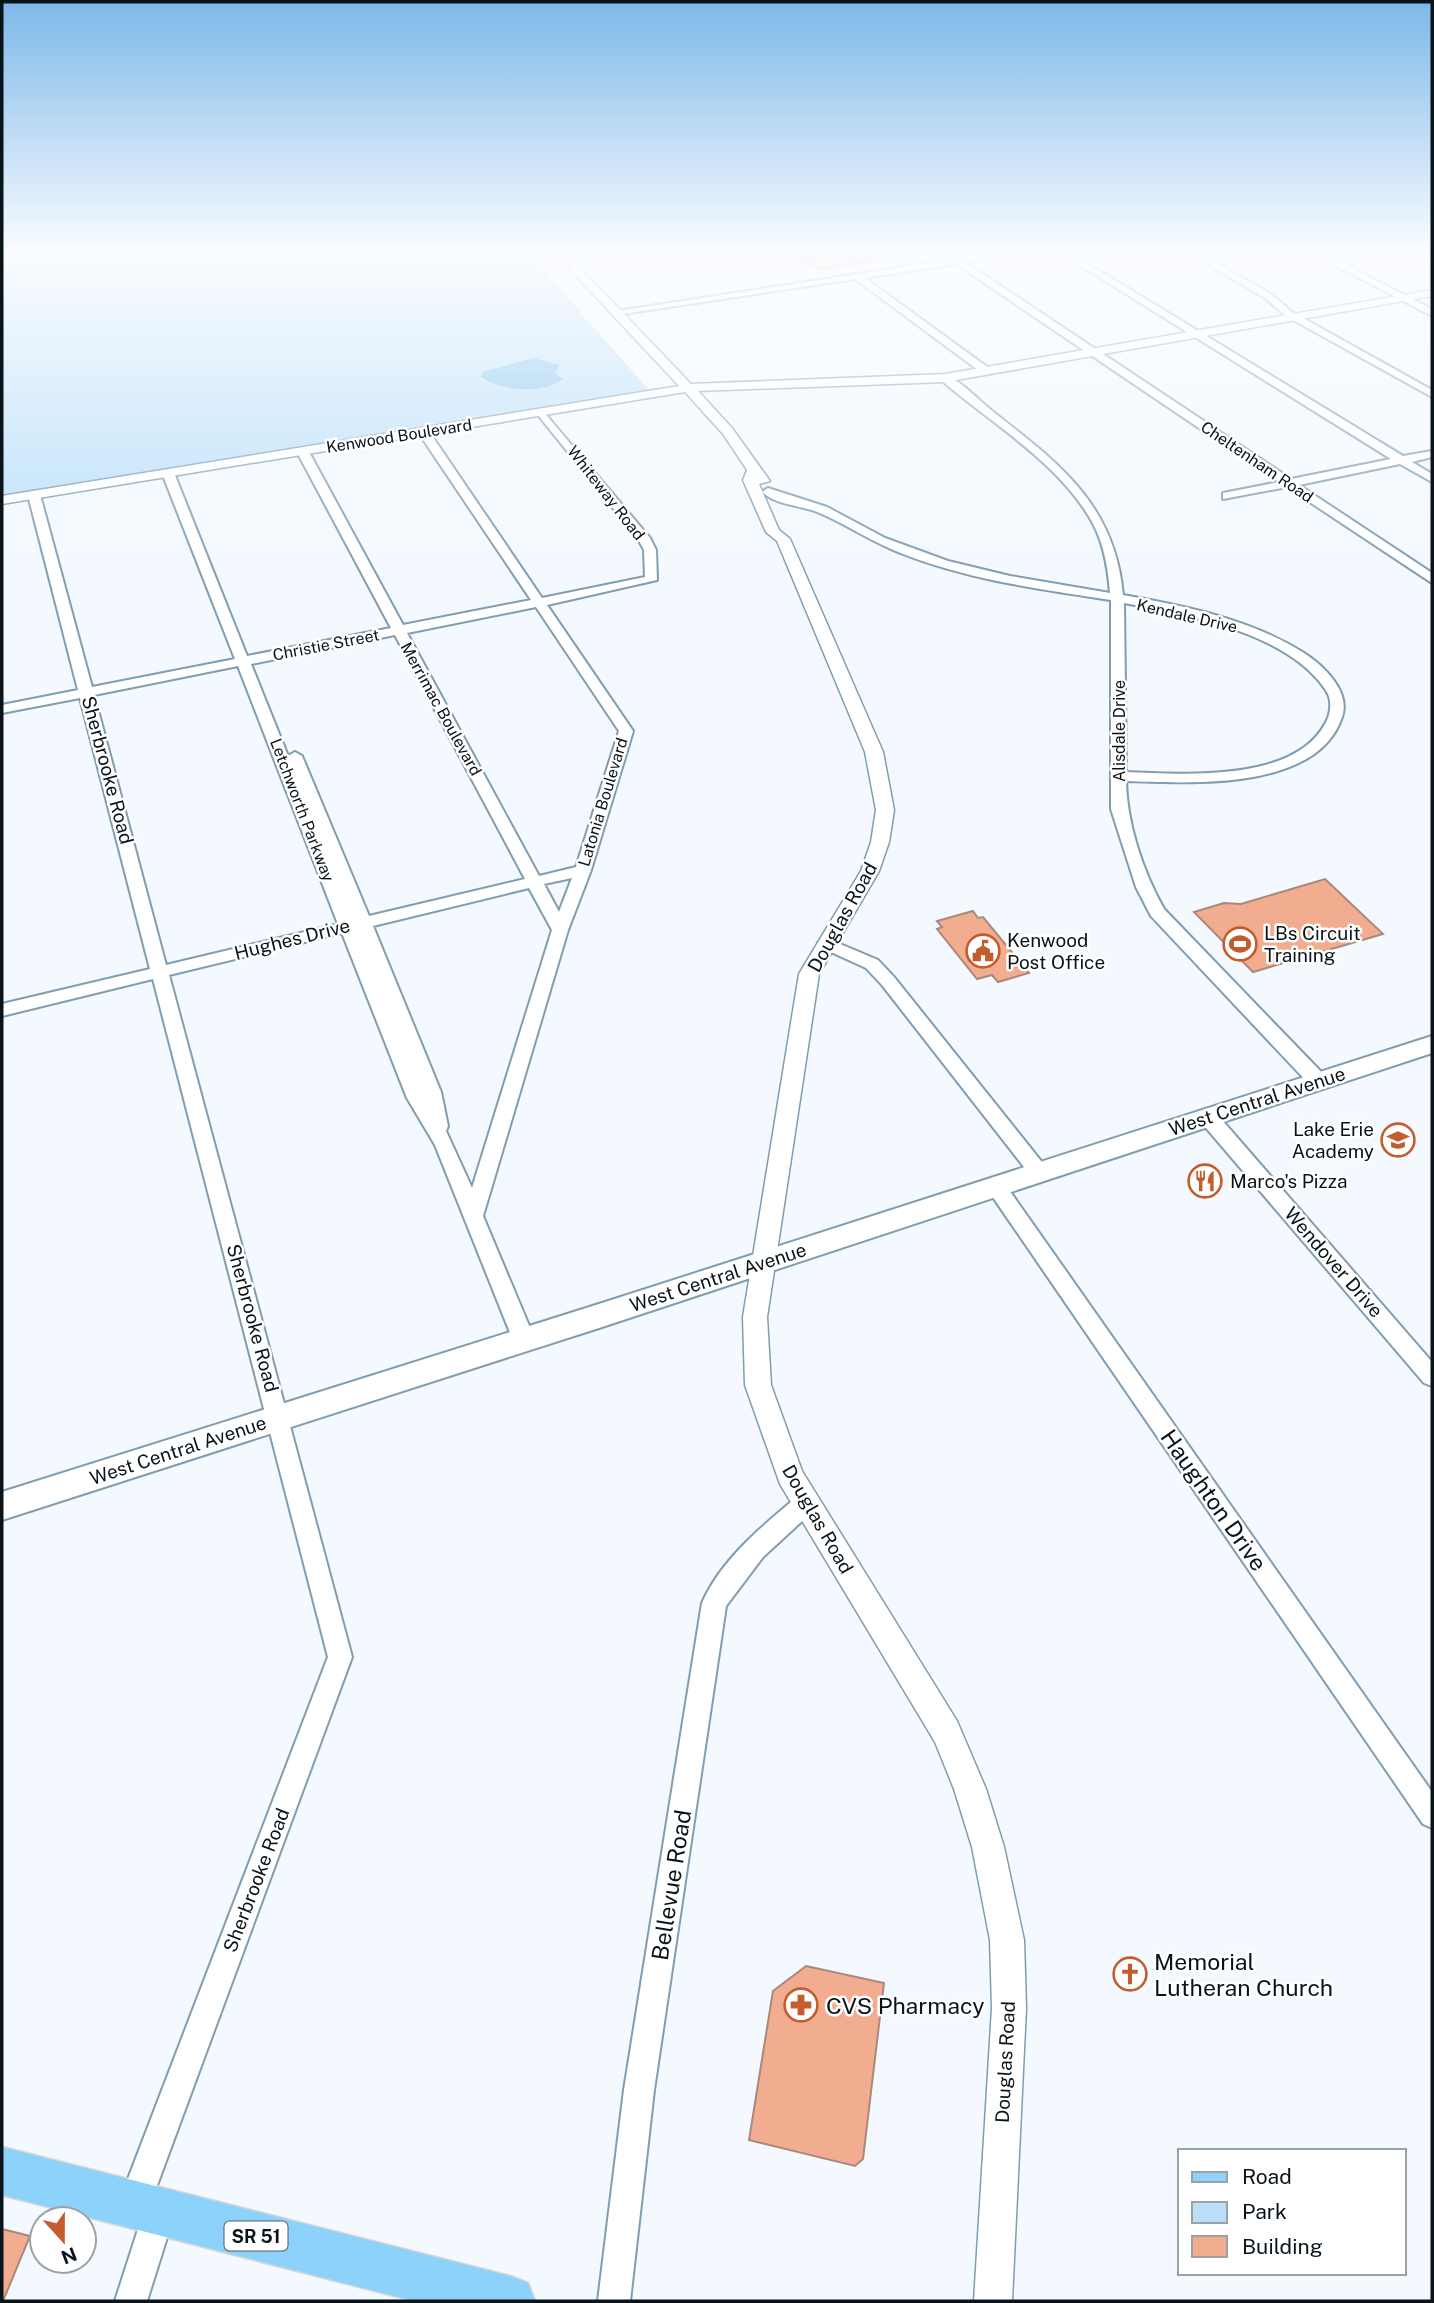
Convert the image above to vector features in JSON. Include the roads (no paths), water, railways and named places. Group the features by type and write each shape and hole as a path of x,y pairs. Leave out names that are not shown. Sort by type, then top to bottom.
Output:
{"main road":[{"name":"West Central Avenue","path":"2,1506 524,1340 1432,1044"},
{"name":"SR 51","path":"2,2171 510,2301"}],"street":[{"name":"Douglas Road","path":"661,358 734,438 752,473 762,479 784,531 783,539 867,733 884,790 884,826 874,860 810,972 802,1007 755,1317 758,1385 775,1439 804,1504 946,1732 970,1789 988,1847 1007,1940 1009,2008 993,2301"},
{"path":"969,358 986,371"},
{"name":"Kenwood Boulevard","path":"2,500 689,388 757,383 872,383 945,377 1061,358"},
{"name":"Cheltenham Road","path":"1102,358 1432,579"},
{"path":"1234,358 1432,480"},
{"path":"1369,358 1432,394"},
{"name":"Alisdale Drive","path":"945,377 1069,483 1089,507 1109,548 1117,600 1119,809 1144,887 1157,912 1319,1082"},
{"name":"Whiteway Road","path":"542,413 644,538 650,550 651,580"},
{"name":"Latonia Boulevard","path":"424,432 626,732 583,870 560,930 473,1217"},
{"name":"Merrimac Boulevard","path":"303,452 560,930"},
{"path":"1227,496 1432,454"},
{"name":"Letchworth Parkway","path":"173,472 355,924 416,1098 444,1144 524,1340"},
{"name":"Douglas Road","path":"752,473 750,480 773,532 783,539"},
{"name":"Kendale Drive","path":"768,492 784,501 813,506 886,543 952,566 1017,583 1226,622 1286,646 1321,675 1334,690 1339,709 1334,722 1319,742 1281,763 1206,777 1119,776"},
{"name":"Sherbrooke Road","path":"34,495 340,1657 146,2209 131,2301"},
{"path":"782,513 813,506"},
{"name":"Christie Street","path":"2,709 651,580"},
{"name":"Hughes Drive","path":"2,1010 583,870"},
{"path":"825,943 872,964 888,981 1038,1171"},
{"name":"Wendover Drive","path":"1208,1117 1432,1377"},
{"name":"Haughton Drive","path":"995,1185 1432,1815"},
{"name":"Bellevue Road","path":"614,2301 639,2090 714,1603 733,1571 756,1545 804,1504"}],"water":[{"path":"536,358 560,365 555,373 563,379 555,384 534,389 510,388 489,382 481,377 482,372"}],"place":[{"name":"LBs Circuit Training","path":"1240,944"},
{"name":"Kenwood Post Office","path":"983,951"},
{"name":"Lake Erie Academy","path":"1398,1140"},
{"name":"Marco's Pizza","path":"1205,1181"},
{"name":"Memorial Lutheran Church","path":"1130,1974"},
{"name":"CVS Pharmacy","path":"801,2005"}]}
